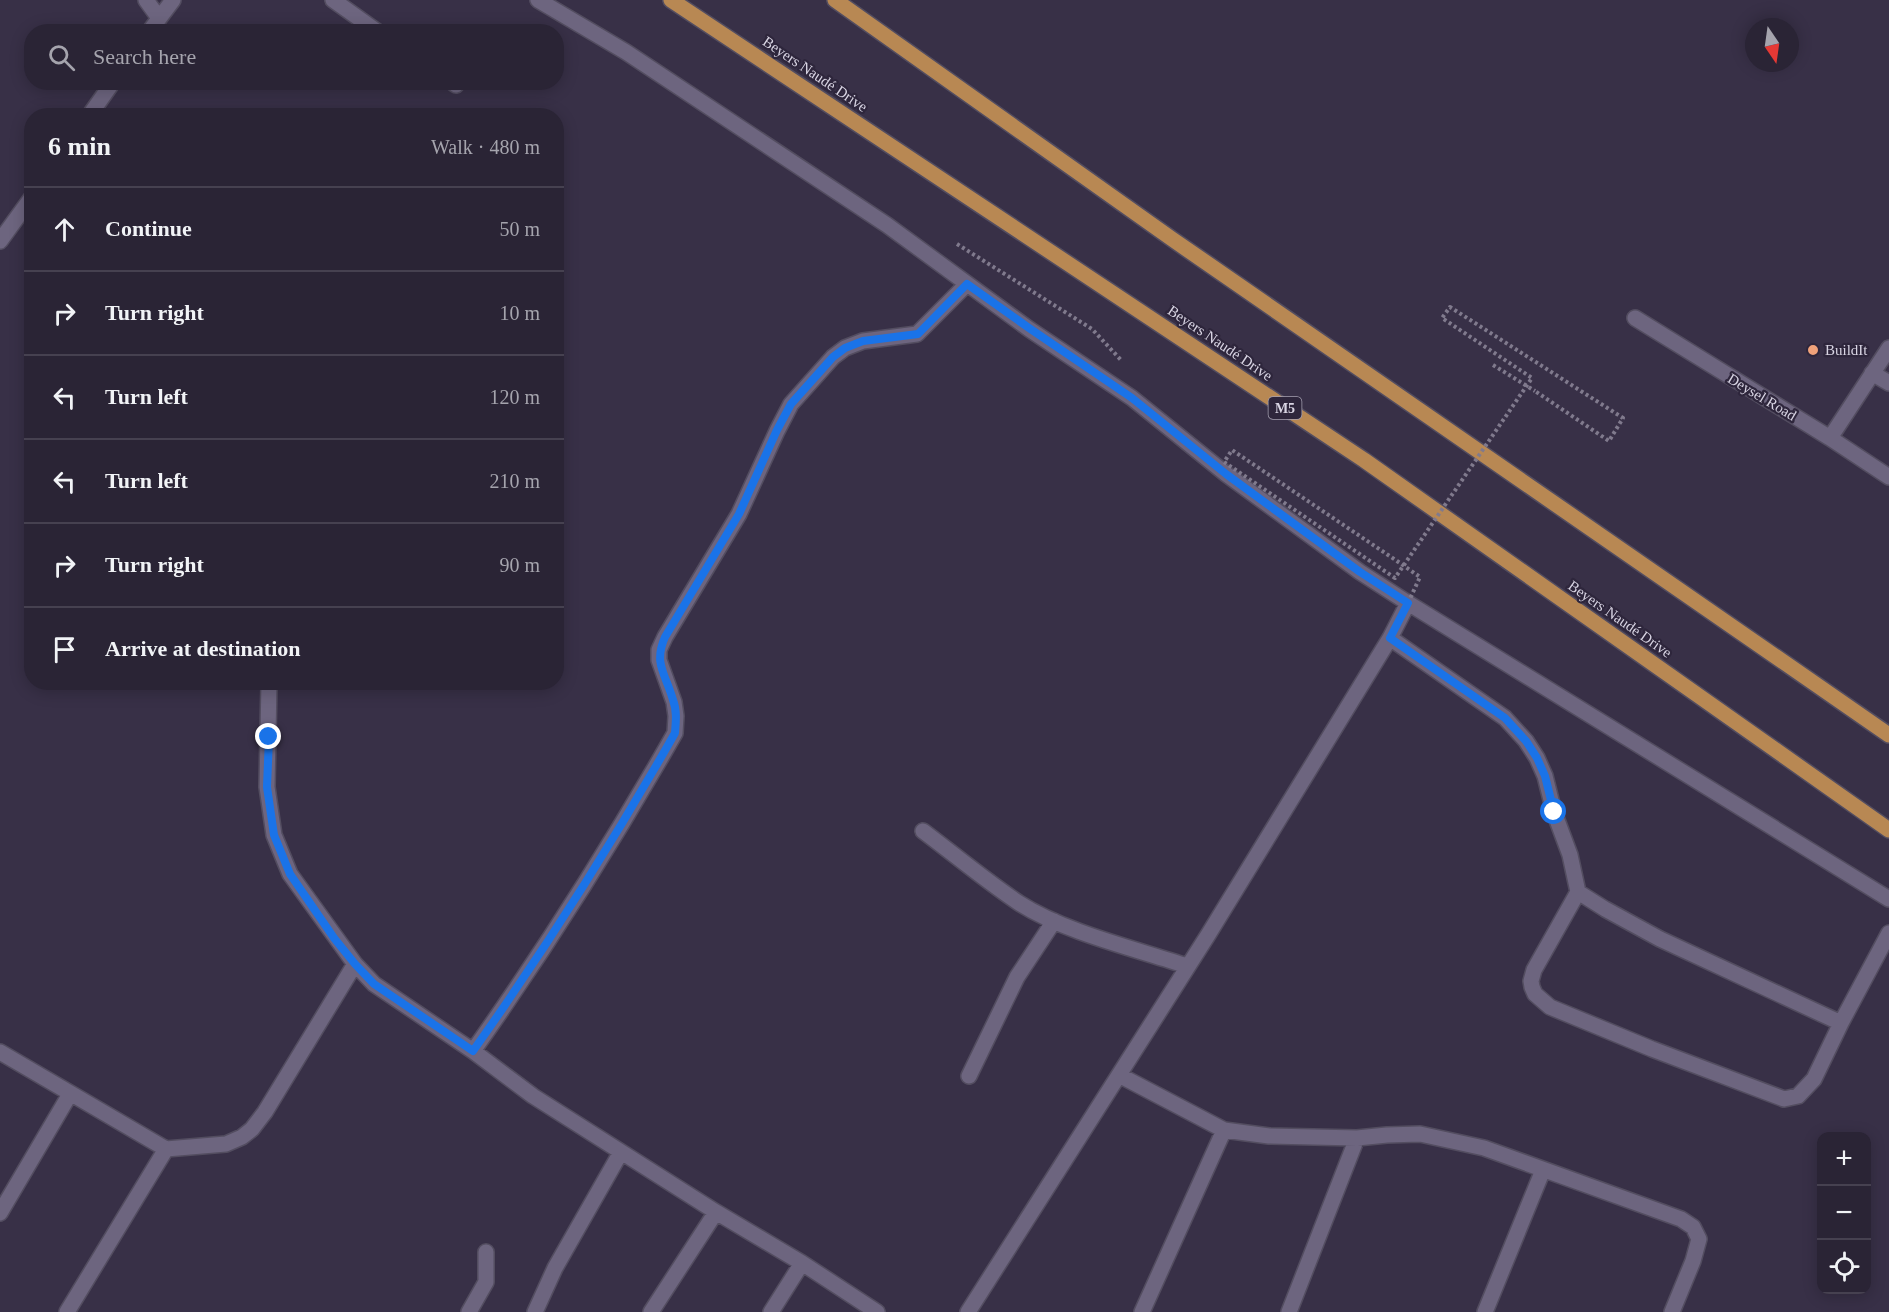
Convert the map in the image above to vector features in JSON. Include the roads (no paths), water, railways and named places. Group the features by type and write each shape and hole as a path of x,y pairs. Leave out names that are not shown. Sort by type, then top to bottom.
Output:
{"main road":[{"name":"Beyers Naudé Drive","path":"671,0 1364,460 1889,831"},
{"path":"835,0 1172,239 1889,735"}],"street":[{"path":"147,0 159,18"},
{"path":"155,24 173,0"},
{"path":"333,0 367,24"},
{"path":"538,0 626,52 887,225 1029,328 1132,398 1226,474 1360,572 1889,899"},
{"path":"95,108 107,90"},
{"path":"0,242 24,208"},
{"path":"473,1051 528,973 588,880 675,733 674,702 659,660 659,650 739,514 791,404 833,357 845,348 863,341 918,334 967,284"},
{"name":"Deysel Road","path":"1635,318 1889,477"},
{"path":"1830,438 1889,348"},
{"path":"1872,373 1889,383"},
{"path":"968,1312 1187,966 1390,638 1408,603"},
{"path":"1390,638 1505,718 1526,741 1545,776 1554,812 1570,855 1578,892 1534,970 1531,981 1535,994 1550,1007 1784,1099 1798,1096 1814,1079 1889,933"},
{"path":"269,690 267,787 274,835 290,874 355,964 374,984 473,1051 533,1096 877,1312"},
{"path":"923,831 1020,904 1054,921 1187,966"},
{"path":"1578,892 1660,939 1841,1023"},
{"path":"969,1076 1017,976 1054,921"},
{"path":"0,1052 166,1149 226,1144 242,1137 252,1129 265,1112 355,964"},
{"path":"1119,1075 1224,1130 1269,1136 1357,1138 1420,1134 1484,1148 1681,1219 1692,1227 1699,1239 1694,1261 1672,1312"},
{"path":"0,1213 70,1094"},
{"path":"1142,1312 1224,1130"},
{"path":"1289,1312 1357,1138"},
{"path":"67,1312 166,1149"},
{"path":"535,1312 555,1268 621,1152"},
{"path":"1485,1312 1543,1170"},
{"path":"651,1312 716,1212"},
{"path":"469,1312 486,1282 486,1252"},
{"path":"771,1312 802,1263"}],"place":[{"name":"BuildIt","path":"1813,350"}]}
